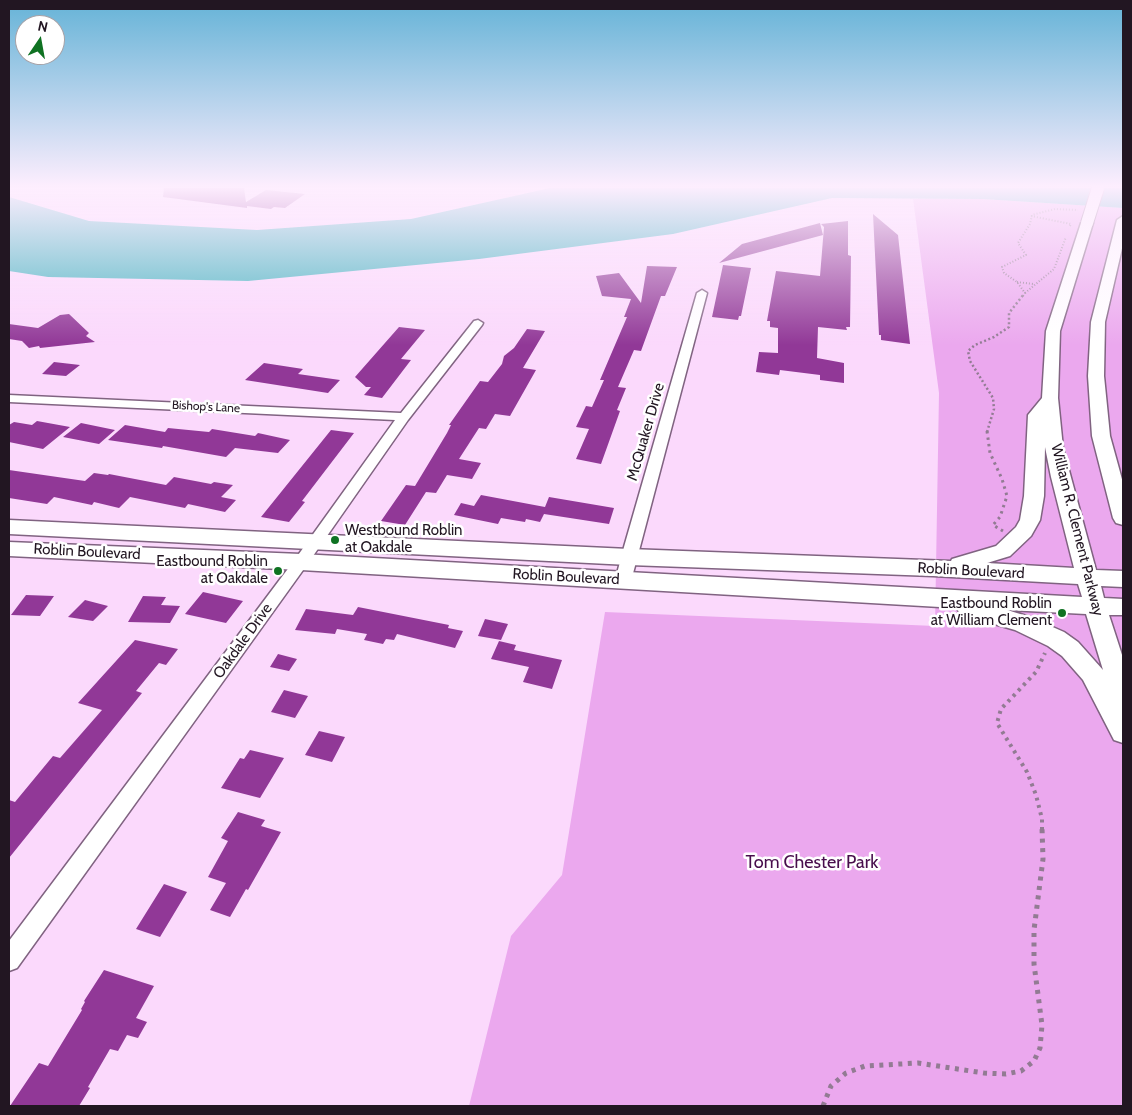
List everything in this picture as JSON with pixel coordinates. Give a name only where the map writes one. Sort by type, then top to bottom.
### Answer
[{"type":"main road","name":"William R. Clement Parkway","points":[[1081,240],[1054,331],[1050,398],[1056,458],[1087,577],[1123,696]]},
{"type":"main road","points":[[1118,240],[1098,322],[1096,376],[1099,424],[1104,450],[1123,518]]},
{"type":"main road","points":[[933,568],[987,557],[1003,550],[1024,531],[1030,520],[1034,496],[1037,415],[1050,398]]},
{"type":"main road","points":[[1104,450],[1123,477]]},
{"type":"main road","name":"Roblin Boulevard","points":[[9,527],[628,558],[933,568],[1123,580]]},
{"type":"main road","name":"Roblin Boulevard","points":[[9,548],[1123,607]]},
{"type":"main road","points":[[932,598],[1022,622],[1056,639],[1070,649],[1092,673],[1123,732]]},
{"type":"street","name":"McQuaker Drive","points":[[624,581],[628,558],[702,293]]},
{"type":"street","name":"Oakdale Drive","points":[[9,960],[301,562],[312,543],[404,417],[478,323]]},
{"type":"street","name":"Bishop's Lane","points":[[9,398],[404,417]]},
{"type":"path","points":[[1020,240],[1018,243],[1026,255],[1002,267],[1004,273],[1017,282],[1024,293]]},
{"type":"path","points":[[1016,539],[993,525],[1000,516],[1007,496],[1002,479],[990,453],[987,431],[994,404],[990,392],[968,356],[968,351],[975,345],[1009,327],[1009,313],[1024,293],[1054,268],[1065,240]]},
{"type":"path","points":[[1017,282],[1034,284]]},
{"type":"path","points":[[823,1106],[831,1086],[846,1073],[865,1066],[892,1062],[918,1063],[984,1073],[1006,1074],[1021,1071],[1034,1061],[1040,1048],[1042,1026],[1034,964],[1034,930],[1043,859],[1042,819],[1027,772],[996,724],[1001,709],[1036,672],[1043,656],[1056,639]]},
{"type":"green space","name":"Tom Chester Park","points":[[918,240],[1123,240],[1123,1106],[469,1106],[511,936],[562,875],[605,612],[935,626],[939,393]]},
{"type":"shaded area","points":[[9,240],[626,240],[479,259],[248,281],[48,277],[9,271]]},
{"type":"building","points":[[757,240],[804,240],[719,263],[742,244]]},
{"type":"building","points":[[823,240],[848,240],[848,255],[851,256],[850,327],[846,327],[847,330],[818,327],[817,358],[844,363],[844,383],[820,380],[820,375],[780,370],[779,375],[756,372],[759,352],[778,353],[778,328],[770,327],[770,321],[767,321],[776,271],[820,276]]},
{"type":"building","points":[[874,240],[899,240],[910,344],[881,340],[881,335],[879,335]]},
{"type":"building","points":[[723,265],[751,268],[741,316],[739,316],[738,320],[712,317]]},
{"type":"building","points":[[647,266],[677,267],[665,296],[661,296],[641,351],[634,350],[618,387],[626,388],[617,410],[620,411],[601,464],[576,459],[589,429],[576,427],[586,406],[592,407],[604,380],[600,380],[627,317],[624,317],[631,299],[602,296],[596,276],[619,273],[641,303]]},
{"type":"building","points":[[69,314],[89,333],[86,336],[95,342],[29,348],[22,341],[9,339],[9,324],[38,328],[60,315]]},
{"type":"building","points":[[399,327],[425,330],[401,359],[411,360],[382,398],[364,395],[371,387],[366,387],[355,377]]},
{"type":"building","points":[[527,329],[545,331],[523,368],[536,370],[510,416],[495,414],[486,429],[479,428],[459,459],[481,463],[472,479],[447,475],[436,493],[426,492],[405,525],[381,521],[406,485],[415,486],[447,433],[451,425],[449,425],[480,381],[488,382],[502,364],[504,356],[514,348]]},
{"type":"building","points":[[54,362],[80,365],[66,376],[42,374]]},
{"type":"building","points":[[264,363],[303,369],[298,374],[340,380],[328,393],[245,380]]},
{"type":"building","points":[[37,421],[70,427],[43,449],[9,442],[9,425],[14,422],[32,425]]},
{"type":"building","points":[[81,423],[115,430],[99,444],[63,437]]},
{"type":"building","points":[[125,425],[165,432],[168,428],[209,432],[212,429],[255,436],[258,433],[290,440],[278,453],[235,448],[226,457],[163,446],[162,448],[108,440]]},
{"type":"building","points":[[331,430],[354,433],[302,501],[305,502],[289,522],[261,517]]},
{"type":"building","points":[[9,470],[85,481],[94,473],[166,485],[174,477],[211,484],[214,482],[233,485],[221,497],[236,500],[225,512],[188,504],[185,508],[130,497],[119,508],[94,502],[92,505],[54,497],[47,504],[9,498]]},
{"type":"building","points":[[481,495],[545,507],[549,497],[614,508],[609,524],[544,514],[540,522],[526,519],[525,522],[501,518],[498,524],[454,515],[461,503],[474,506]]},
{"type":"building","points":[[203,592],[243,601],[226,623],[185,614]]},
{"type":"building","points":[[26,595],[54,596],[40,616],[11,615]]},
{"type":"building","points":[[143,596],[166,597],[161,605],[180,606],[170,623],[128,622]]},
{"type":"building","points":[[85,600],[108,606],[93,621],[68,617]]},
{"type":"building","points":[[358,607],[449,625],[448,628],[463,631],[455,648],[397,634],[394,640],[386,639],[383,644],[364,640],[367,634],[337,629],[335,634],[295,630],[306,609],[353,615]]},
{"type":"building","points":[[485,619],[508,624],[501,640],[478,636]]},
{"type":"building","points":[[135,640],[178,649],[166,665],[159,663],[136,691],[142,693],[9,858],[9,800],[15,802],[53,756],[60,758],[102,710],[78,703]]},
{"type":"building","points":[[499,641],[516,645],[514,650],[562,660],[552,689],[523,682],[529,667],[491,659]]},
{"type":"building","points":[[278,654],[297,659],[289,671],[270,667]]},
{"type":"building","points":[[284,690],[308,696],[295,718],[271,712]]},
{"type":"building","points":[[319,731],[345,737],[332,762],[305,755]]},
{"type":"building","points":[[250,750],[284,758],[260,798],[221,788],[240,758],[244,759]]},
{"type":"building","points":[[238,812],[265,820],[261,826],[281,832],[248,890],[246,889],[230,917],[210,910],[226,883],[208,877],[228,841],[221,838]]},
{"type":"building","points":[[164,884],[187,892],[160,937],[136,929]]},
{"type":"building","points":[[104,970],[154,986],[136,1018],[147,1022],[138,1038],[127,1035],[118,1051],[110,1049],[79,1106],[10,1106],[39,1063],[48,1066],[82,1010],[84,1001]]},
{"type":"place","name":"Westbound Roblin at Oakdale","points":[[335,540]]},
{"type":"place","name":"Eastbound Roblin at Oakdale","points":[[278,571]]},
{"type":"place","name":"Eastbound Roblin at William Clement","points":[[1062,613]]}]
